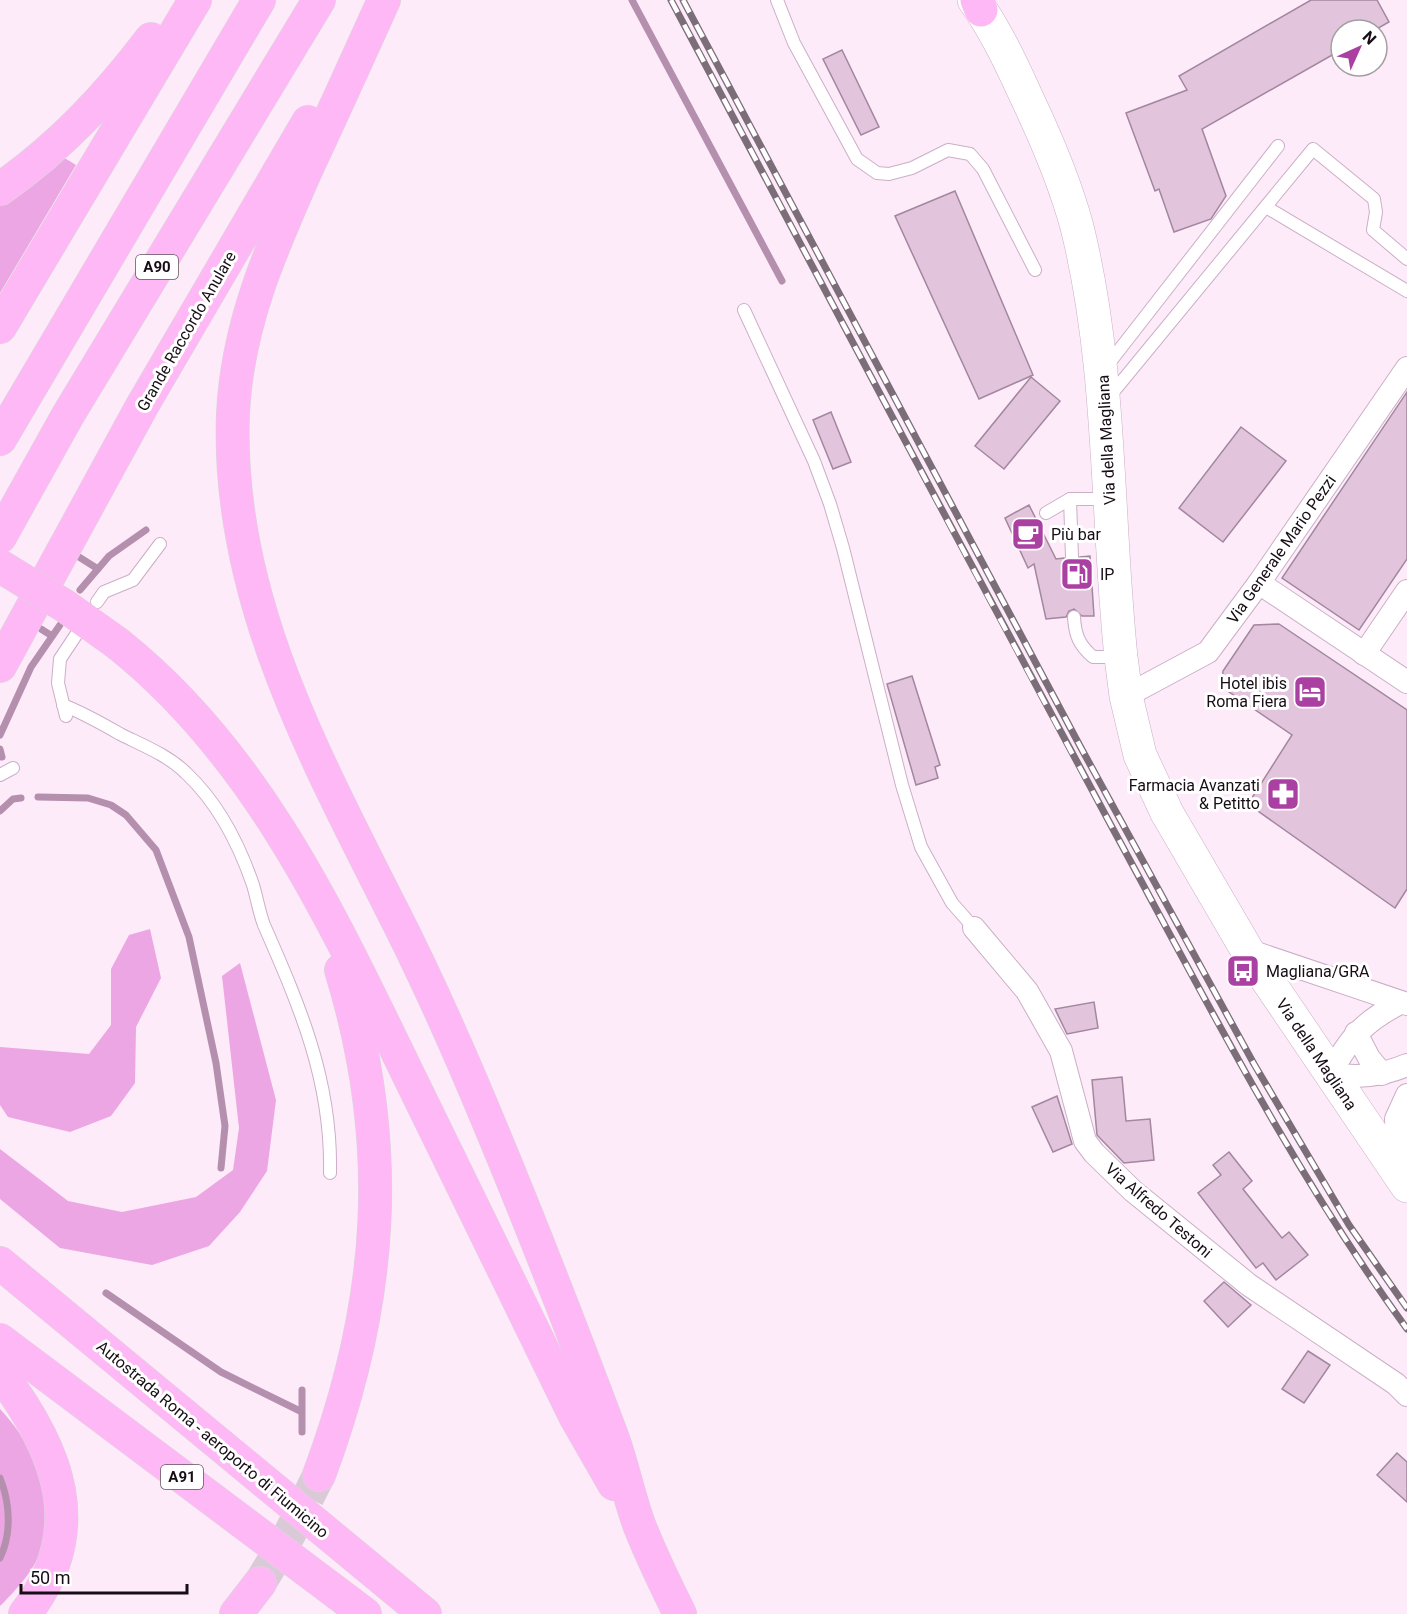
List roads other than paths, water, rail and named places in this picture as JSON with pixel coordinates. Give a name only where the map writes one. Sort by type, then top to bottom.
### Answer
[{"type":"highway","points":[[0,189],[46,155],[81,123],[130,67],[177,0]]},
{"type":"highway","points":[[0,327],[195,0]]},
{"type":"highway","name":"A90","points":[[0,439],[259,0]]},
{"type":"highway","name":"A90","points":[[0,537],[68,416],[319,0]]},
{"type":"highway","points":[[382,0],[270,251],[245,327],[237,372],[232,447],[234,484],[244,555],[264,630],[290,697],[430,989],[526,1214],[618,1453],[639,1523]]},
{"type":"highway","name":"Grande Raccordo Anulare","points":[[0,666],[148,396],[382,0]]},
{"type":"highway","points":[[0,566],[72,611],[117,643],[166,686],[206,728],[251,784],[291,846],[354,963],[575,1416],[639,1523],[680,1614]]},
{"type":"highway","points":[[291,846],[320,912],[346,984],[367,1083],[376,1171],[374,1251],[360,1339],[346,1400],[320,1475]]},
{"type":"highway","name":"Autostrada Roma - aeroporto di Fiumicino","points":[[0,1263],[425,1614]]},
{"type":"highway","name":"A91","points":[[0,1340],[365,1614]]},
{"type":"highway","points":[[0,1373],[27,1409],[42,1436],[55,1470],[61,1502],[60,1538],[54,1563],[42,1589],[25,1614]]},
{"type":"highway","points":[[236,1614],[260,1583]]},
{"type":"main road","name":"Via della Magliana","points":[[977,3],[1035,114],[1067,197],[1081,246],[1103,388],[1121,657],[1126,696],[1140,755],[1167,813],[1247,950],[1402,1179]]},
{"type":"street","name":"Via Generale Mario Pezzi","points":[[1126,696],[1208,652],[1259,583],[1407,368]]},
{"type":"street","points":[[1259,583],[1407,682]]},
{"type":"street","points":[[1364,654],[1407,591]]},
{"type":"street","name":"Via Alfredo Testoni","points":[[974,928],[1027,991],[1061,1050],[1085,1141],[1094,1153],[1133,1191],[1249,1285],[1396,1384],[1407,1395]]},
{"type":"street","points":[[1247,950],[1403,1004]]},
{"type":"street","points":[[1403,1004],[1373,1016],[1356,1033],[1330,1074],[1358,1078],[1382,1074],[1407,1065]]},
{"type":"street","points":[[1356,1033],[1369,1058],[1382,1074]]},
{"type":"street","points":[[1402,1179],[1396,1119],[1407,1095]]},
{"type":"lane","points":[[777,0],[794,44],[857,159],[877,173],[889,174],[912,168],[948,150],[970,154],[983,169],[1035,270]]},
{"type":"lane","points":[[1103,388],[1278,146]]},
{"type":"lane","points":[[1103,388],[1266,207],[1313,149],[1374,199],[1376,212],[1373,230],[1407,258]]},
{"type":"lane","points":[[1266,207],[1407,290]]},
{"type":"lane","points":[[744,310],[814,461],[830,504],[902,785],[921,847],[952,903],[974,928]]},
{"type":"lane","points":[[1046,513],[1070,499],[1109,499]]},
{"type":"lane","points":[[1070,499],[1072,557]]},
{"type":"lane","points":[[97,602],[104,592],[133,580],[160,544]]},
{"type":"lane","points":[[1074,617],[1075,631],[1081,647],[1093,657],[1121,657]]},
{"type":"lane","points":[[75,635],[60,659],[58,683],[64,711],[88,715],[153,750],[186,772],[225,819],[252,884],[263,922],[284,965],[321,1075],[331,1142],[330,1173]]},
{"type":"lane","points":[[0,775],[13,768]]},
{"type":"waterway","points":[[632,0],[782,281]]},
{"type":"waterway","points":[[80,590],[109,556],[146,530]]},
{"type":"waterway","points":[[79,557],[98,569]]},
{"type":"waterway","points":[[0,735],[31,667],[60,625]]},
{"type":"waterway","points":[[41,629],[52,636]]},
{"type":"waterway","points":[[0,749],[2,757]]},
{"type":"waterway","points":[[38,797],[88,798],[111,805],[126,815],[156,850],[189,937],[216,1063],[225,1126],[221,1168]]},
{"type":"waterway","points":[[0,811],[13,799],[21,798]]},
{"type":"waterway","points":[[106,1293],[221,1372],[300,1411]]},
{"type":"waterway","points":[[302,1390],[302,1432]]},
{"type":"waterway","points":[[0,1478],[8,1508],[8,1528],[0,1558]]},
{"type":"tunnel","points":[[260,1583],[289,1535],[319,1475]]},
{"type":"railway","points":[[671,0],[1217,1021],[1326,1209],[1407,1329]]},
{"type":"railway","points":[[683,0],[1080,746],[1254,1064],[1349,1225],[1407,1308]]},
{"type":"place","name":"Più bar","points":[[1028,534]]},
{"type":"place","name":"IP","points":[[1077,574]]},
{"type":"place","name":"Hotel ibis Roma Fiera","points":[[1310,692]]},
{"type":"place","name":"Farmacia Avanzati & Petitto","points":[[1283,794]]},
{"type":"place","name":"Magliana/GRA","points":[[1243,971]]}]
